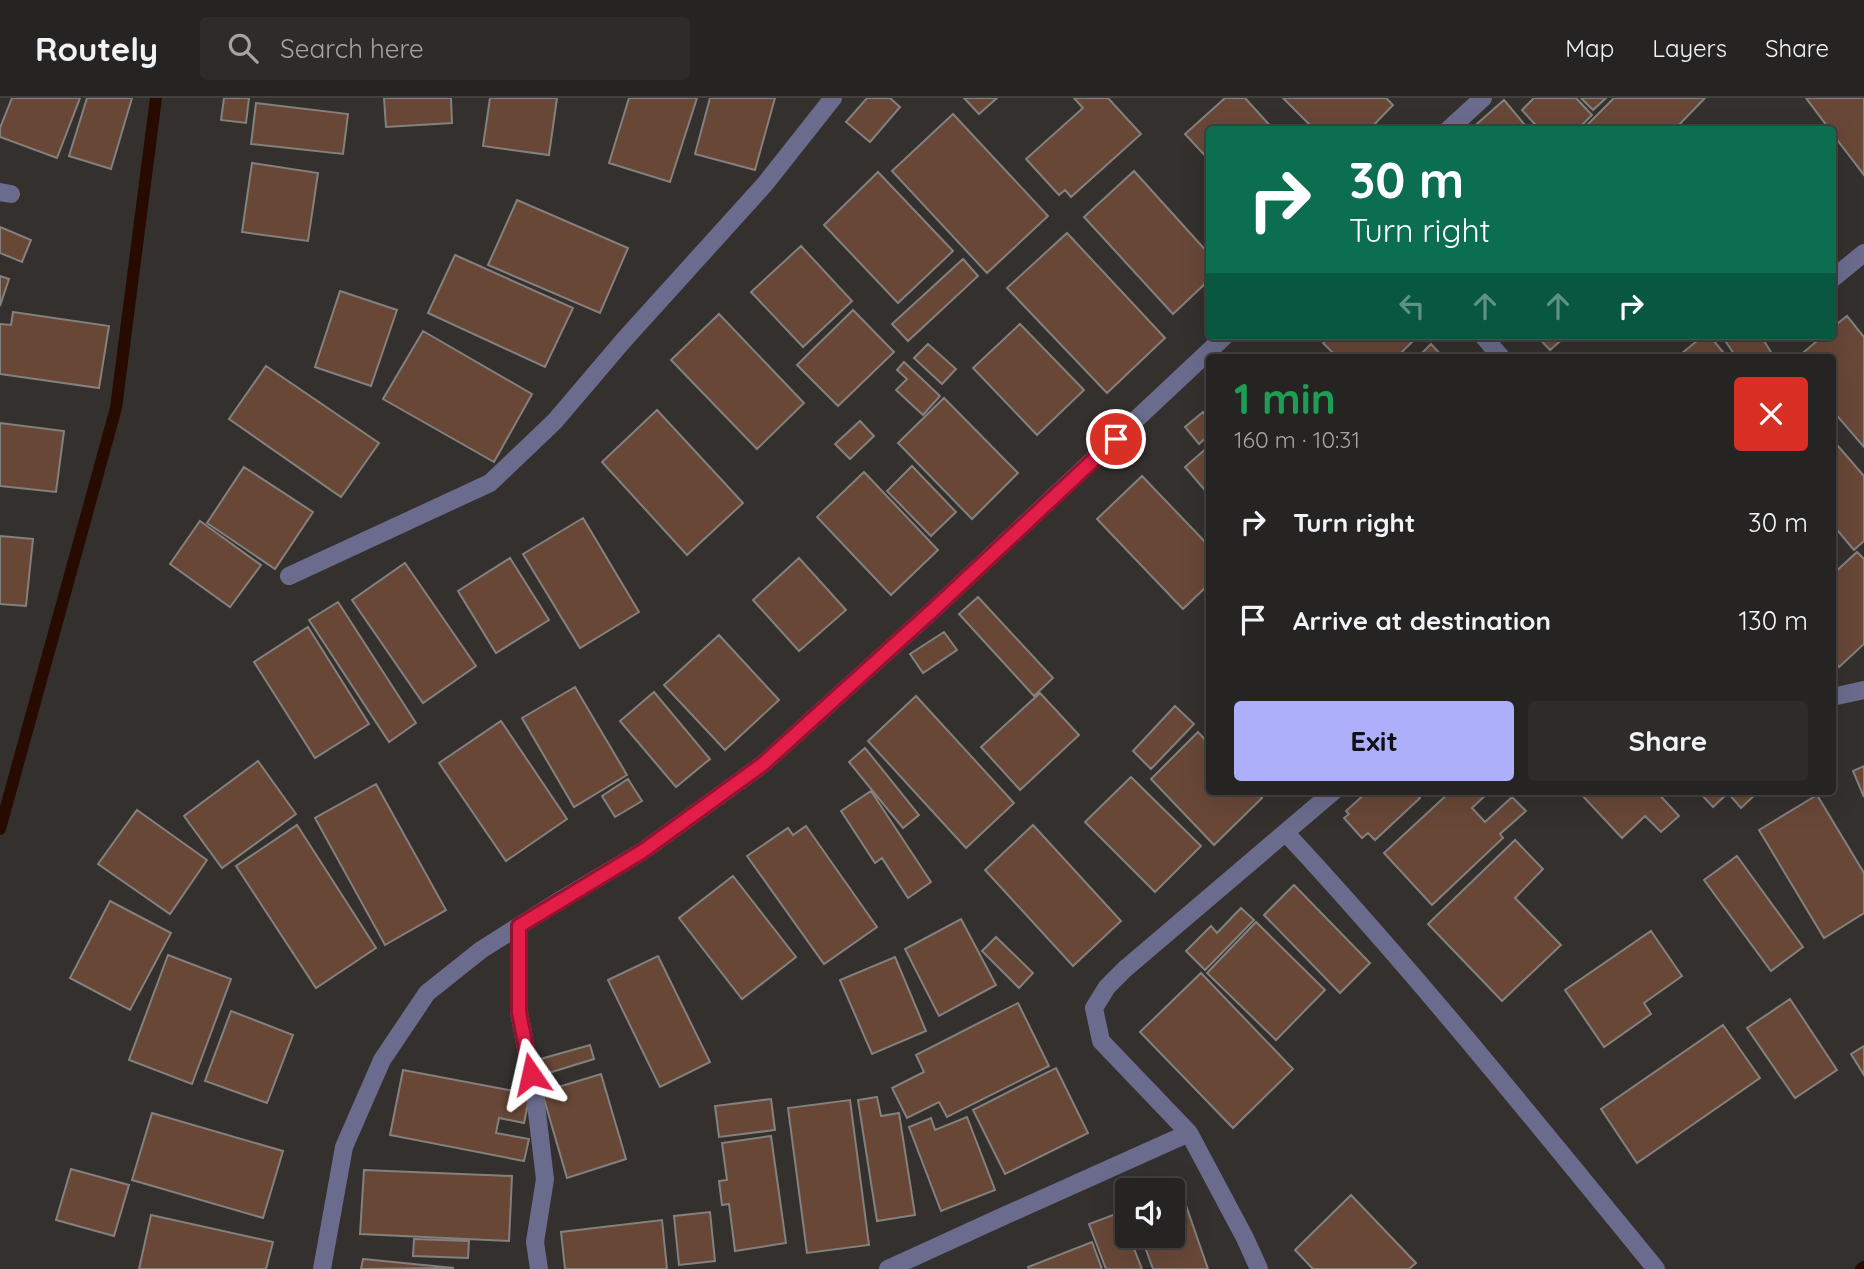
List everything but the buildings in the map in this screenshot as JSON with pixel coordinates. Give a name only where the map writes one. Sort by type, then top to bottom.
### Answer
[{"type":"street","points":[[289,576],[490,483],[555,421],[623,341],[765,184],[834,98]]},
{"type":"street","points":[[1452,126],[1483,98]]},
{"type":"street","points":[[1836,276],[1864,253]]},
{"type":"street","points":[[323,1269],[344,1147],[382,1060],[427,993],[481,950],[643,851],[763,764],[933,610],[1221,340]]},
{"type":"street","points":[[1486,340],[1498,354]]},
{"type":"street","points":[[1836,696],[1864,690]]},
{"type":"street","points":[[1259,1269],[1189,1133],[1101,1041],[1094,1008],[1107,987],[1125,969],[1329,795]]},
{"type":"street","points":[[1286,833],[1347,899],[1493,1069],[1656,1269]]},
{"type":"street","points":[[519,926],[519,1012],[535,1096],[545,1178],[535,1242],[539,1269]]},
{"type":"street","points":[[888,1269],[1189,1133]]},
{"type":"waterway","points":[[0,829],[116,408],[156,98]]},
{"type":"route","points":[[531,1074],[519,1012],[519,926],[643,851],[763,764],[1116,439]]}]
